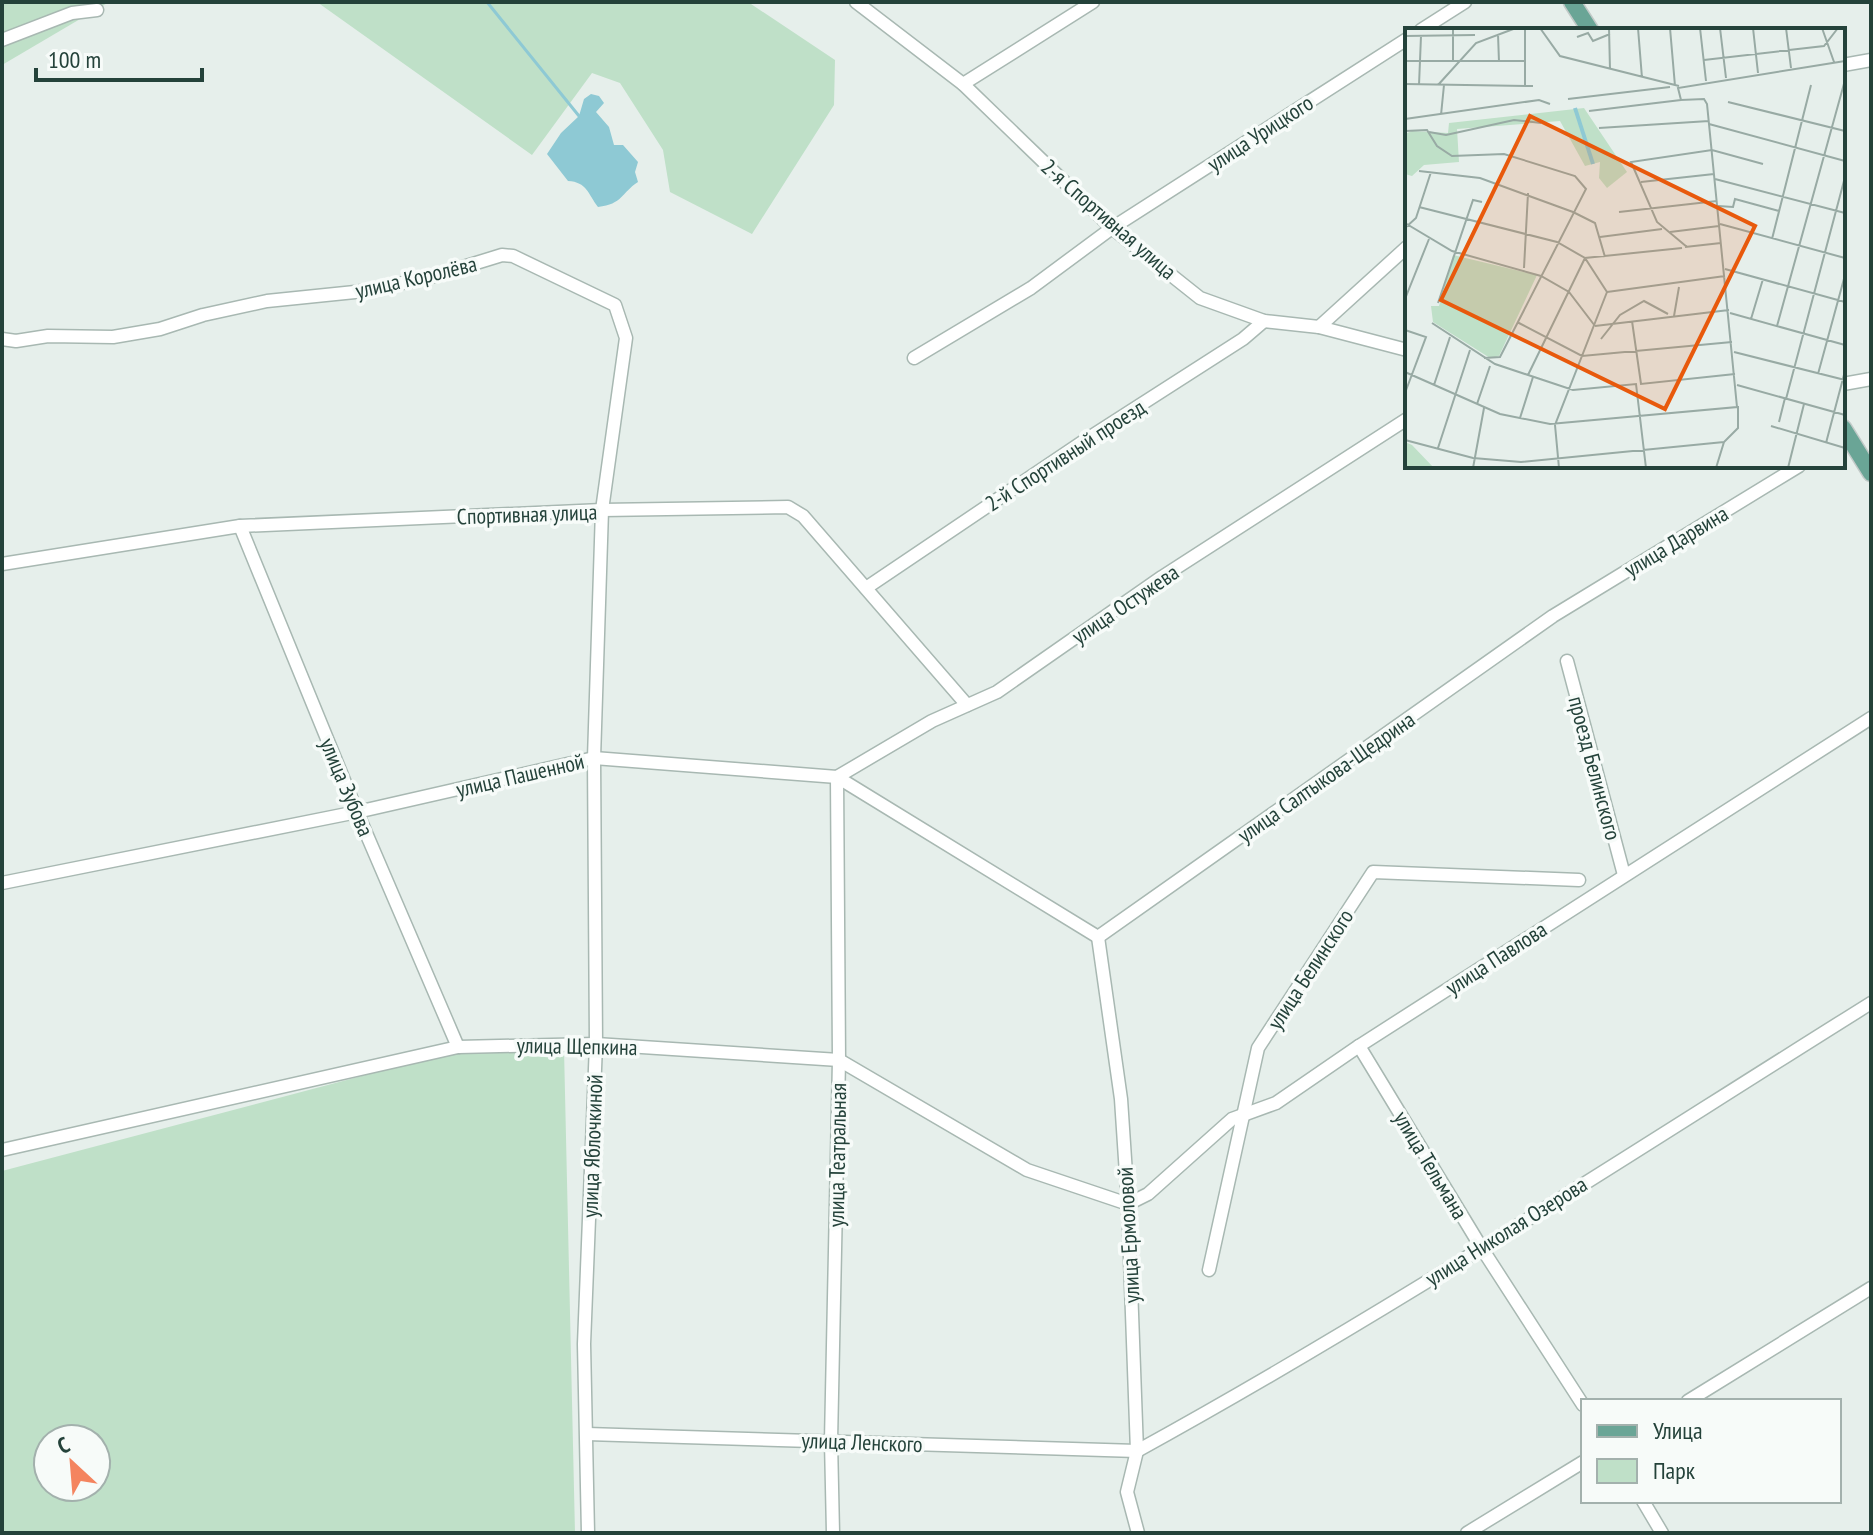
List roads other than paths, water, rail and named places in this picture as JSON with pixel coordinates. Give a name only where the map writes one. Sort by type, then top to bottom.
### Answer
[{"type":"main road","points":[[1572,2],[1589,28]]},
{"type":"main road","points":[[1845,434],[1871,473]]},
{"type":"street","name":"2-я Спортивная улица","points":[[856,2],[963,84],[1112,228],[1200,298],[1264,321],[1319,327],[1405,349]]},
{"type":"street","points":[[963,84],[1093,2]]},
{"type":"street","points":[[1424,28],[1465,2]]},
{"type":"street","points":[[2,40],[72,13],[97,10]]},
{"type":"street","name":"улица Урицкого","points":[[914,358],[1031,288],[1112,228],[1405,40]]},
{"type":"street","points":[[1845,65],[1871,60]]},
{"type":"street","points":[[1319,327],[1405,249]]},
{"type":"street","name":"улица Королёва","points":[[2,339],[113,337],[160,329],[203,315],[267,301],[355,292],[424,279],[502,255],[513,256],[615,305],[626,338],[602,510],[594,758]]},
{"type":"street","name":"2-й Спортивный проезд","points":[[866,588],[1084,441],[1243,339],[1264,321]]},
{"type":"street","points":[[1845,384],[1871,379]]},
{"type":"street","name":"улица Остужева","points":[[837,777],[932,721],[997,692],[1162,577],[1405,420]]},
{"type":"street","name":"улица Дарвина","points":[[1553,616],[1796,468]]},
{"type":"street","name":"Спортивная улица","points":[[2,564],[240,526],[602,510],[788,507],[803,516],[967,705]]},
{"type":"street","name":"улица Зубова","points":[[240,526],[357,812],[458,1047]]},
{"type":"street","name":"улица Салтыкова-Щедрина","points":[[1098,937],[1553,616]]},
{"type":"street","name":"проезд Белинского","points":[[1567,661],[1624,875]]},
{"type":"street","name":"улица Павлова","points":[[1128,1204],[1148,1194],[1232,1119],[1276,1103],[1359,1046],[1871,718]]},
{"type":"street","name":"улица Пашенной","points":[[2,883],[357,812],[594,758],[837,777],[1098,937]]},
{"type":"street","name":"улица Яблочкиной","points":[[588,1533],[584,1344],[596,1044],[594,758]]},
{"type":"street","name":"улица Театральная","points":[[833,1533],[831,1441],[839,1060],[837,777]]},
{"type":"street","name":"улица Белинского","points":[[1209,1270],[1258,1048],[1373,872],[1579,880]]},
{"type":"street","name":"улица Ермоловой","points":[[1098,937],[1121,1099],[1137,1451],[1127,1492],[1138,1533]]},
{"type":"street","name":"улица Николая Озерова","points":[[1137,1451],[1481,1247],[1871,1003]]},
{"type":"street","name":"улица Щепкина","points":[[2,1150],[458,1047],[596,1044],[839,1060],[1027,1170],[1128,1204]]},
{"type":"street","name":"улица Тельмана","points":[[1359,1046],[1481,1247],[1581,1402]]},
{"type":"street","points":[[1691,1399],[1871,1288]]},
{"type":"street","name":"улица Ленского","points":[[587,1434],[1137,1451]]},
{"type":"street","points":[[1467,1533],[1581,1463]]},
{"type":"street","points":[[1644,1503],[1662,1533]]},
{"type":"water","points":[[591,94],[599,96],[604,103],[596,112],[609,127],[614,145],[623,145],[638,162],[635,172],[638,182],[617,201],[598,207],[586,190],[568,181],[547,154],[561,133],[579,116],[584,99]]},
{"type":"waterway","points":[[487,2],[579,116]]}]
